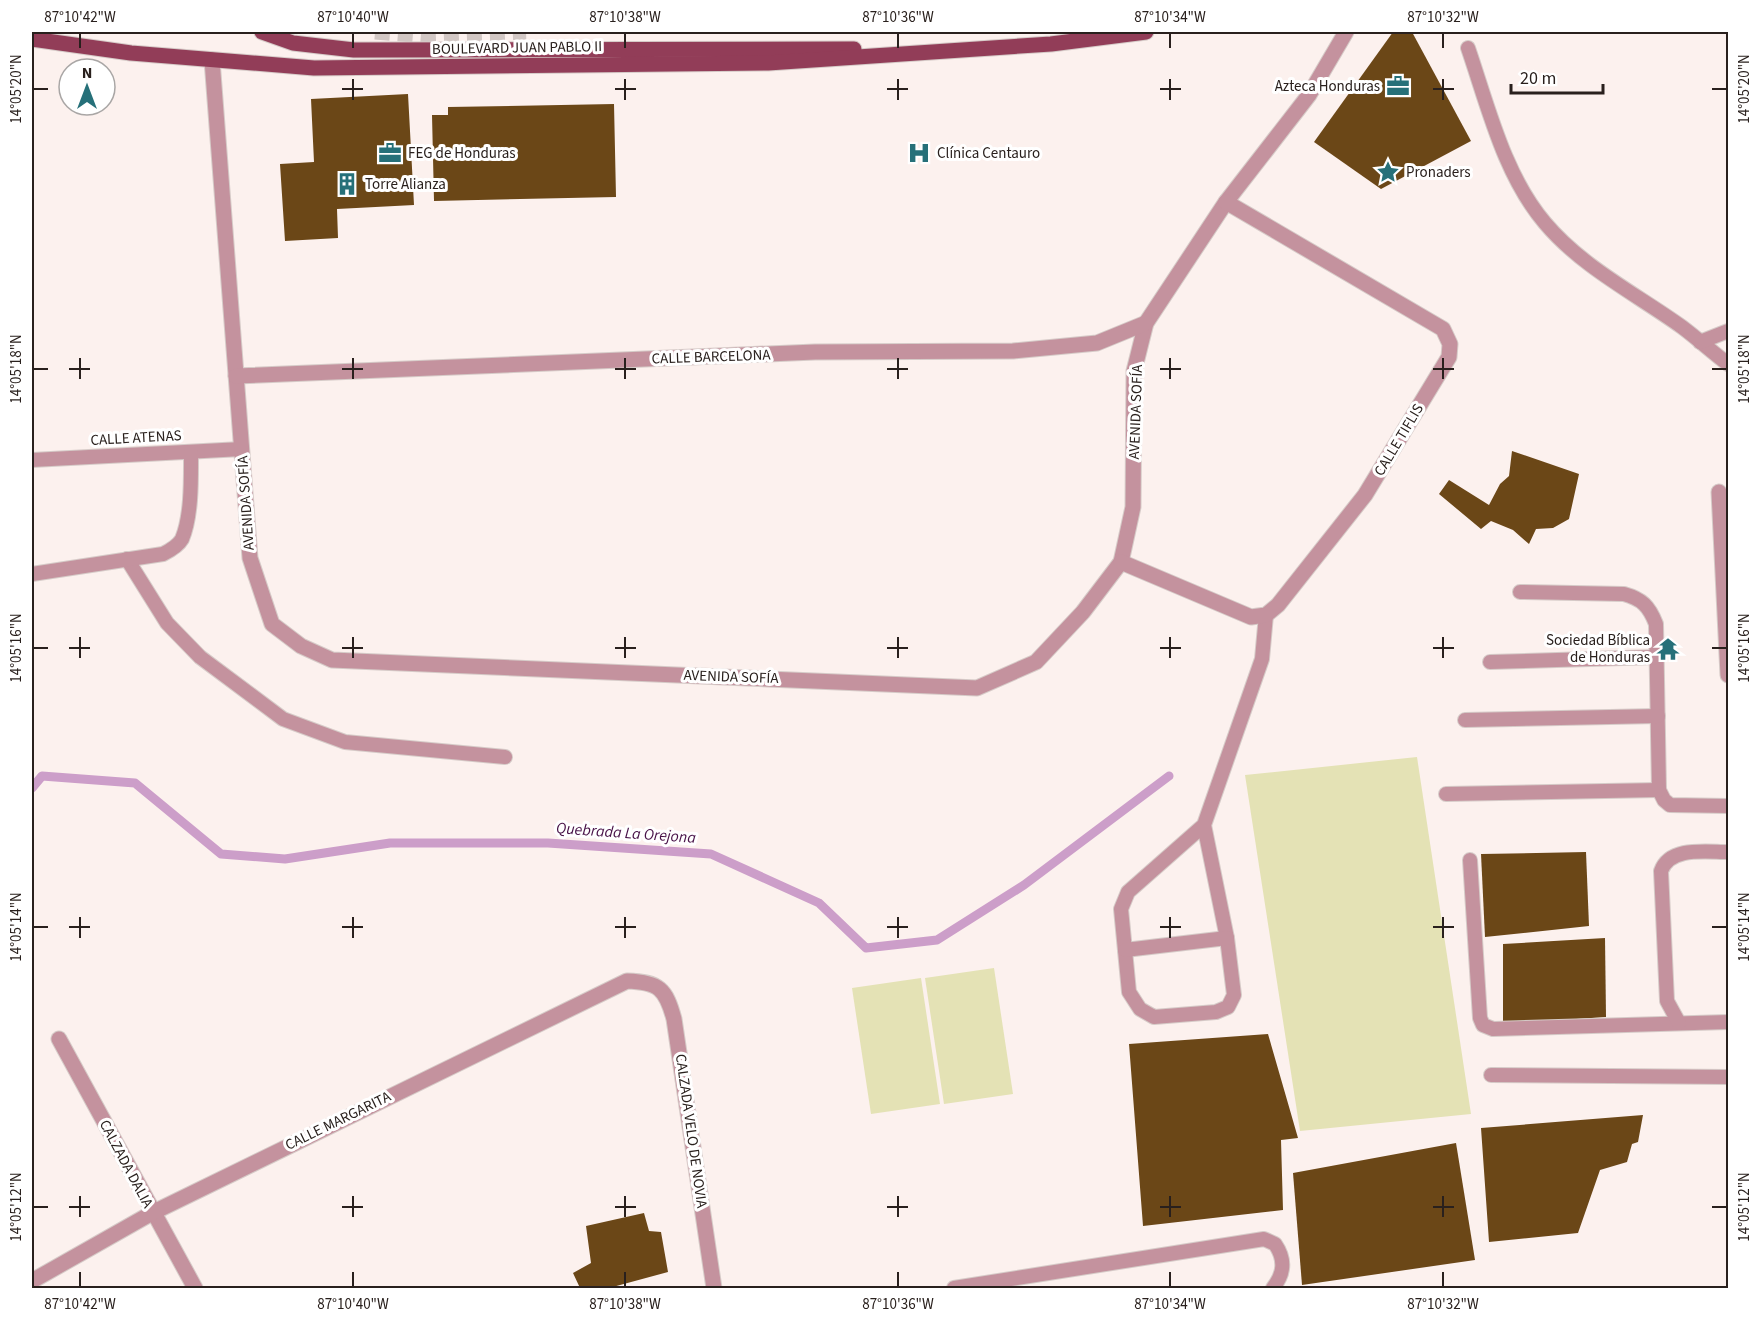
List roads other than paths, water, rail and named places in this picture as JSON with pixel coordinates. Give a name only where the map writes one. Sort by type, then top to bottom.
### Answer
[{"type":"main road","points":[[262,32],[292,43],[354,50],[772,48],[967,51]]},
{"type":"main road","name":"BOULEVARD JUAN PABLO II","points":[[32,39],[212,60],[314,68],[768,63],[967,51],[1051,44],[1146,32]]},
{"type":"street","name":"AVENIDA SOFÍA","points":[[212,60],[250,558],[272,624],[301,646],[332,660],[977,688],[1036,662],[1083,612],[1121,562],[1133,507],[1134,371],[1146,323],[1226,202],[1309,95],[1346,32]]},
{"type":"street","name":"CALLE TIFLIS","points":[[1226,202],[1443,329],[1450,344],[1449,357],[1365,495],[1278,605],[1266,615]]},
{"type":"street","name":"CALLE BARCELONA","points":[[236,376],[815,352],[1013,351],[1097,343],[1146,323]]},
{"type":"street","points":[[1719,492],[1728,675]]},
{"type":"street","points":[[1121,562],[1251,617],[1266,615]]},
{"type":"street","name":"CALLE MARGARITA","points":[[32,1281],[152,1213],[604,990],[627,981],[651,982]]},
{"type":"street","name":"CALZADA VELO DE NOVIA","points":[[651,982],[668,997],[674,1019],[714,1288]]},
{"type":"street","name":"CALZADA DALIA","points":[[59,1039],[195,1288]]},
{"type":"lane","points":[[1468,48],[1507,156],[1522,190],[1545,223],[1596,269],[1728,364]]},
{"type":"lane","points":[[1700,342],[1728,331]]},
{"type":"lane","name":"CALLE ATENAS","points":[[32,460],[242,449]]},
{"type":"lane","points":[[32,574],[164,554],[174,549],[182,539],[191,489],[191,452]]},
{"type":"lane","points":[[127,559],[167,623],[200,657],[283,719],[345,742],[505,757]]},
{"type":"lane","points":[[1520,591],[1624,594],[1639,598],[1647,605],[1656,624],[1659,790],[1664,800],[1671,805],[1728,806]]},
{"type":"lane","points":[[1204,825],[1227,938],[1234,995],[1228,1007],[1216,1012],[1154,1017],[1140,1009],[1129,992],[1121,909],[1128,892],[1204,825],[1262,659],[1266,615]]},
{"type":"lane","points":[[1490,662],[1656,657]]},
{"type":"lane","points":[[1465,720],[1658,716]]},
{"type":"lane","points":[[1446,794],[1659,790]]},
{"type":"lane","points":[[1679,1023],[1667,1001],[1661,871],[1665,861],[1674,855],[1728,852]]},
{"type":"lane","points":[[1470,860],[1480,1018],[1483,1025],[1493,1029],[1728,1022]]},
{"type":"lane","points":[[1125,950],[1227,938]]},
{"type":"lane","points":[[1491,1075],[1728,1077]]},
{"type":"lane","points":[[954,1288],[1264,1239],[1275,1244],[1283,1261],[1283,1272],[1273,1288]]},
{"type":"waterway","name":"Quebrada La Orejona","points":[[32,788],[42,776],[135,783],[221,854],[285,859],[390,843],[548,843],[711,854],[819,903],[866,948],[937,940],[1024,885],[1169,776]]},
{"type":"tunnel","points":[[375,32],[426,36],[526,32]]},
{"type":"place","name":"Azteca Honduras","points":[[1398,86]]},
{"type":"place","name":"FEG de Honduras","points":[[390,153]]},
{"type":"place","name":"Clínica Centauro","points":[[919,153]]},
{"type":"place","name":"Pronaders","points":[[1388,172]]},
{"type":"place","name":"Torre Alianza","points":[[347,184]]},
{"type":"place","name":"Sociedad Bíblica de Honduras","points":[[1668,649]]}]
